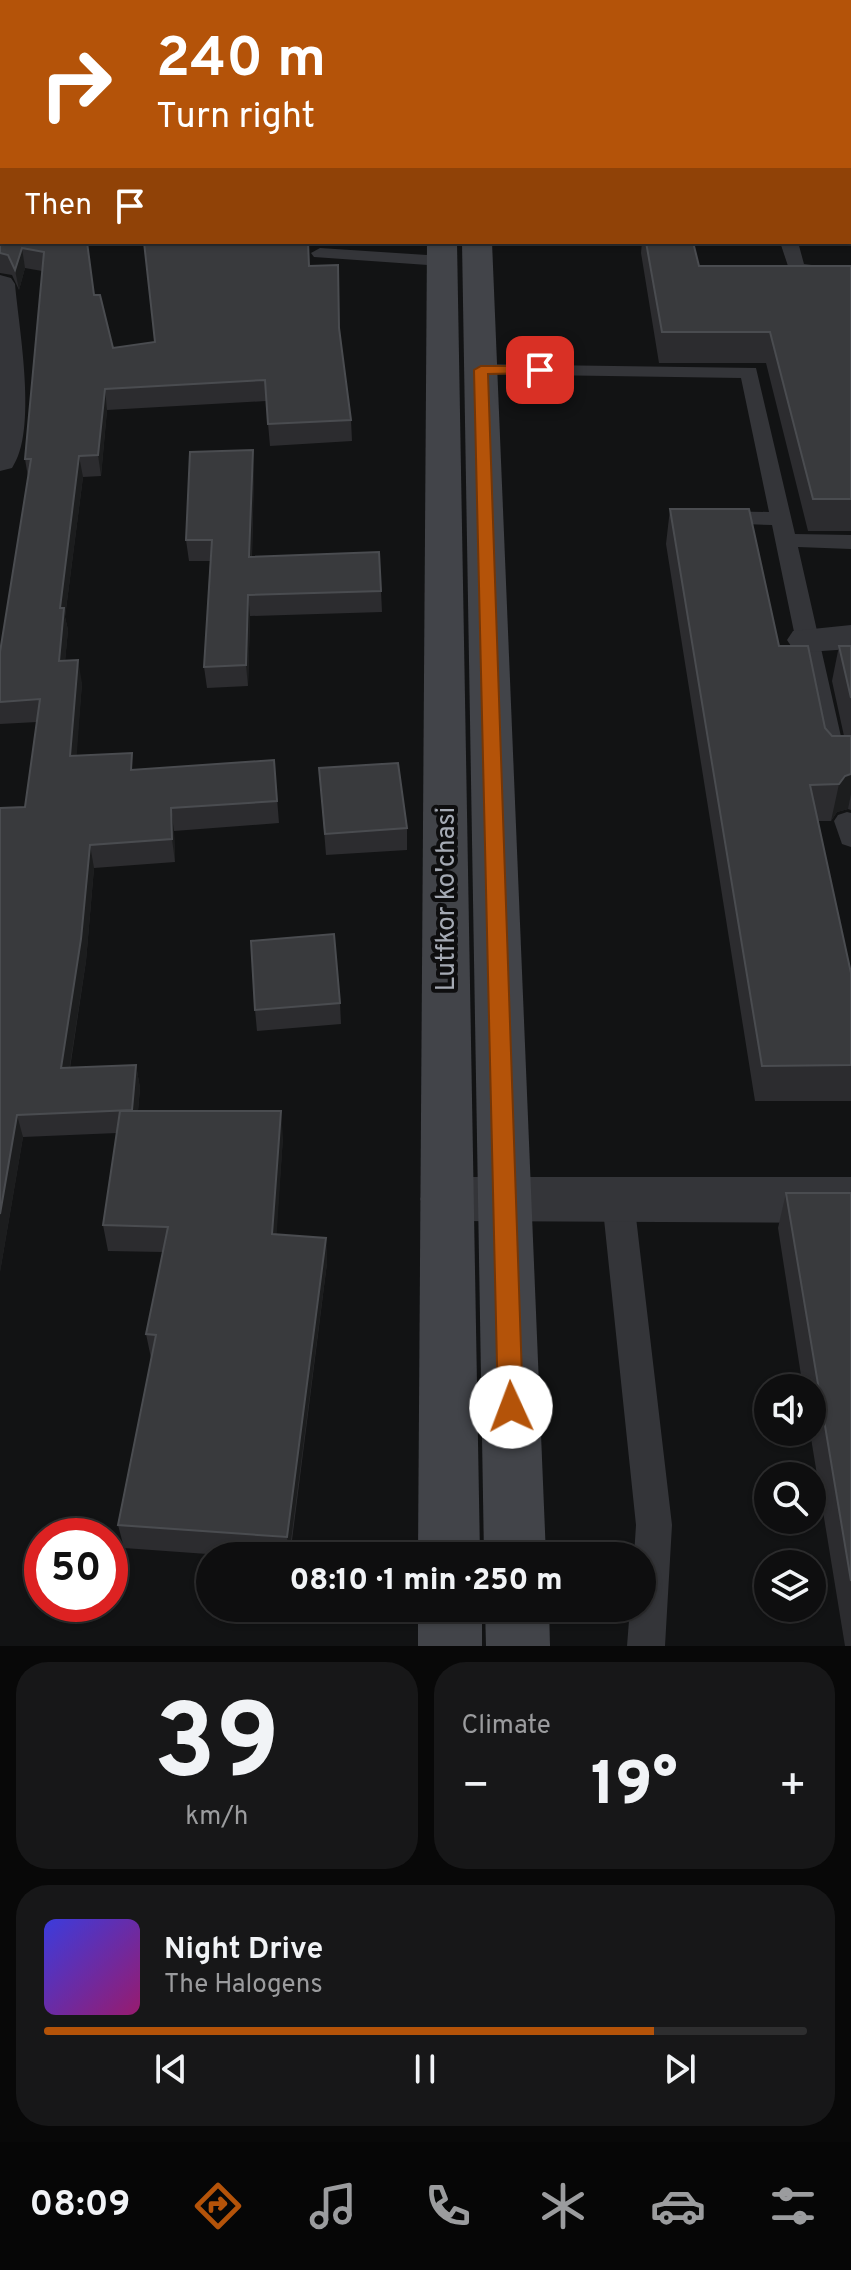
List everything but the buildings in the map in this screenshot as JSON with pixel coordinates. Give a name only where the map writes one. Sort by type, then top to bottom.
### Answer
[{"type":"main road","name":"Lutfkor ko'chasi","points":[[454,248],[481,370],[515,1542]]},
{"type":"main road","name":"Lutfkor ko'chasi","points":[[449,1542],[447,1199],[454,248]]},
{"type":"main road","points":[[450,1622],[450,1646]]},
{"type":"main road","points":[[517,1622],[518,1646]]},
{"type":"street","points":[[0,284],[10,415],[0,461]]},
{"type":"street","points":[[807,640],[851,637]]},
{"type":"street","points":[[447,1199],[851,1200]]},
{"type":"lane","points":[[790,244],[796,268],[851,275]]},
{"type":"lane","points":[[320,253],[454,248]]},
{"type":"lane","points":[[481,370],[749,372],[834,763]]},
{"type":"lane","points":[[689,517],[851,542]]},
{"type":"lane","points":[[618,1200],[654,1525],[646,1646]]},
{"type":"route","points":[[511,1407],[481,370],[540,370]]}]
